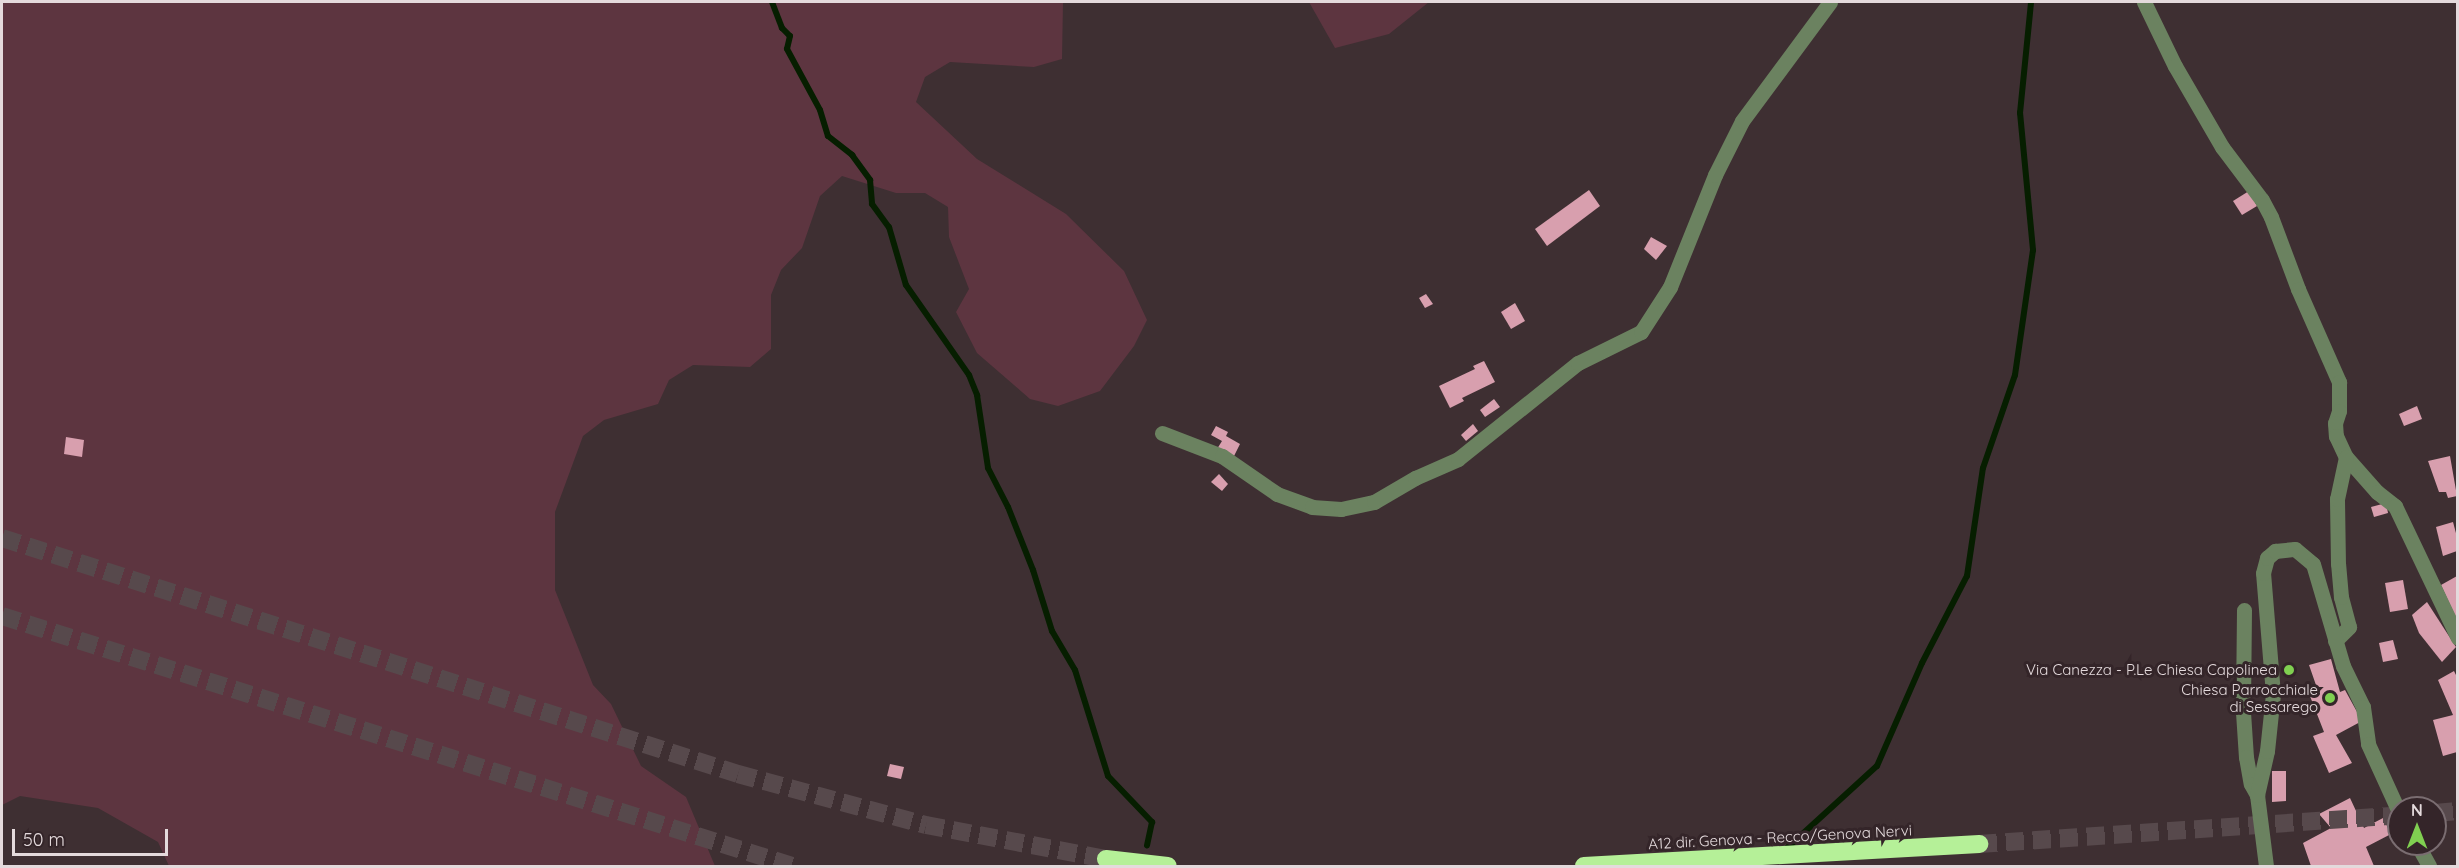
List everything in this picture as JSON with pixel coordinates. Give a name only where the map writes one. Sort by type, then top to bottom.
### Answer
[{"type":"highway","name":"A12 dir. Genova - Recco/Genova Nervi","points":[[1584,867],[1979,844]]},
{"type":"highway","points":[[1106,859],[1168,867]]},
{"type":"street","points":[[1162,433],[1222,456],[1276,494],[1312,507],[1341,509],[1374,502],[1415,478],[1458,459],[1578,363],[1641,332],[1670,287],[1715,175],[1742,121],[1830,2]]},
{"type":"street","points":[[2144,2],[2175,66],[2222,147],[2262,200],[2271,217],[2298,289],[2339,382],[2336,436],[2346,457],[2377,492],[2395,506],[2457,638]]},
{"type":"street","points":[[2335,641],[2349,627],[2341,597],[2338,564],[2337,499],[2346,457]]},
{"type":"street","points":[[2257,795],[2272,718],[2272,672],[2264,564],[2271,554],[2280,549],[2295,549],[2308,557],[2329,612],[2335,641],[2363,707],[2368,744],[2392,796]]},
{"type":"street","points":[[2244,610],[2244,723],[2250,775],[2257,795],[2266,867]]},
{"type":"shaded area","points":[[2,2],[1063,2],[1062,59],[1034,67],[950,62],[925,77],[916,102],[977,159],[1066,214],[1124,271],[1147,320],[1134,346],[1100,391],[1058,406],[1030,399],[977,353],[956,312],[969,289],[949,237],[948,207],[925,193],[896,193],[842,176],[820,196],[802,248],[781,270],[771,295],[771,349],[750,367],[693,365],[669,380],[658,404],[604,420],[583,436],[555,512],[555,590],[593,685],[611,704],[641,766],[686,797],[715,866],[169,866],[158,842],[98,808],[20,796],[2,805]]},
{"type":"shaded area","points":[[1309,2],[1429,2],[1389,34],[1335,48]]},
{"type":"building","points":[[1589,190],[1600,206],[1547,246],[1535,229]]},
{"type":"building","points":[[2249,191],[2257,206],[2242,215],[2233,201]]},
{"type":"building","points":[[1651,237],[1667,246],[1656,260],[1644,249]]},
{"type":"building","points":[[1426,294],[1433,304],[1425,308],[1419,298]]},
{"type":"building","points":[[1515,303],[1525,321],[1511,329],[1501,312]]},
{"type":"building","points":[[1484,361],[1495,382],[1462,398],[1464,401],[1450,408],[1439,386],[1475,369],[1473,366]]},
{"type":"building","points":[[1494,399],[1500,407],[1485,417],[1480,410]]},
{"type":"building","points":[[2417,406],[2422,419],[2404,426],[2399,414]]},
{"type":"building","points":[[1473,424],[1478,431],[1466,441],[1461,435]]},
{"type":"building","points":[[1216,426],[1228,432],[1226,436],[1240,444],[1233,458],[1217,449],[1222,441],[1211,435]]},
{"type":"building","points":[[66,437],[84,440],[82,457],[64,454]]},
{"type":"building","points":[[2450,456],[2457,496],[2448,498],[2446,492],[2439,492],[2428,461]]},
{"type":"building","points":[[1219,474],[1228,484],[1222,491],[1211,482]]},
{"type":"building","points":[[2386,503],[2388,513],[2374,517],[2371,507]]},
{"type":"building","points":[[2453,522],[2457,537],[2457,551],[2443,556],[2436,527]]},
{"type":"building","points":[[2457,576],[2457,620],[2441,585]]},
{"type":"building","points":[[2403,580],[2408,609],[2390,612],[2385,583]]},
{"type":"building","points":[[2427,602],[2456,647],[2442,662],[2419,633],[2412,615]]},
{"type":"building","points":[[2393,640],[2398,659],[2383,662],[2379,643]]},
{"type":"building","name":"Chiesa Parrocchiale di Sessarego","points":[[2331,659],[2340,692],[2345,690],[2362,721],[2336,735],[2352,763],[2329,773],[2313,736],[2324,732],[2308,691],[2317,688],[2309,665]]},
{"type":"building","points":[[2454,671],[2457,677],[2457,752],[2443,756],[2433,720],[2453,715],[2438,680]]},
{"type":"building","points":[[890,764],[904,767],[901,779],[887,776]]},
{"type":"building","points":[[2272,771],[2286,771],[2286,801],[2272,802]]},
{"type":"building","points":[[2350,798],[2364,828],[2383,818],[2387,826],[2387,836],[2366,847],[2374,866],[2311,866],[2303,843],[2331,828],[2319,814]]},
{"type":"waterway","points":[[772,2],[782,28],[790,36],[787,49],[820,110],[828,136],[852,155],[870,180],[872,204],[889,227],[906,285],[969,375],[977,395],[988,468],[1008,507],[1033,570],[1052,631],[1075,670],[1108,776],[1152,822],[1147,845]]},
{"type":"waterway","points":[[1786,849],[1877,766],[1922,663],[1967,576],[1983,468],[2015,375],[2033,250],[2020,113],[2031,2]]},
{"type":"tunnel","points":[[2,538],[738,774],[926,825],[1106,859]]},
{"type":"tunnel","points":[[2,616],[792,866]]},
{"type":"tunnel","points":[[2447,812],[2458,811]]},
{"type":"tunnel","points":[[1979,844],[2387,816]]},
{"type":"place","name":"Via Canezza - P.Le Chiesa Capolinea","points":[[2289,670]]},
{"type":"place","name":"Chiesa Parrocchiale di Sessarego","points":[[2330,698]]}]
